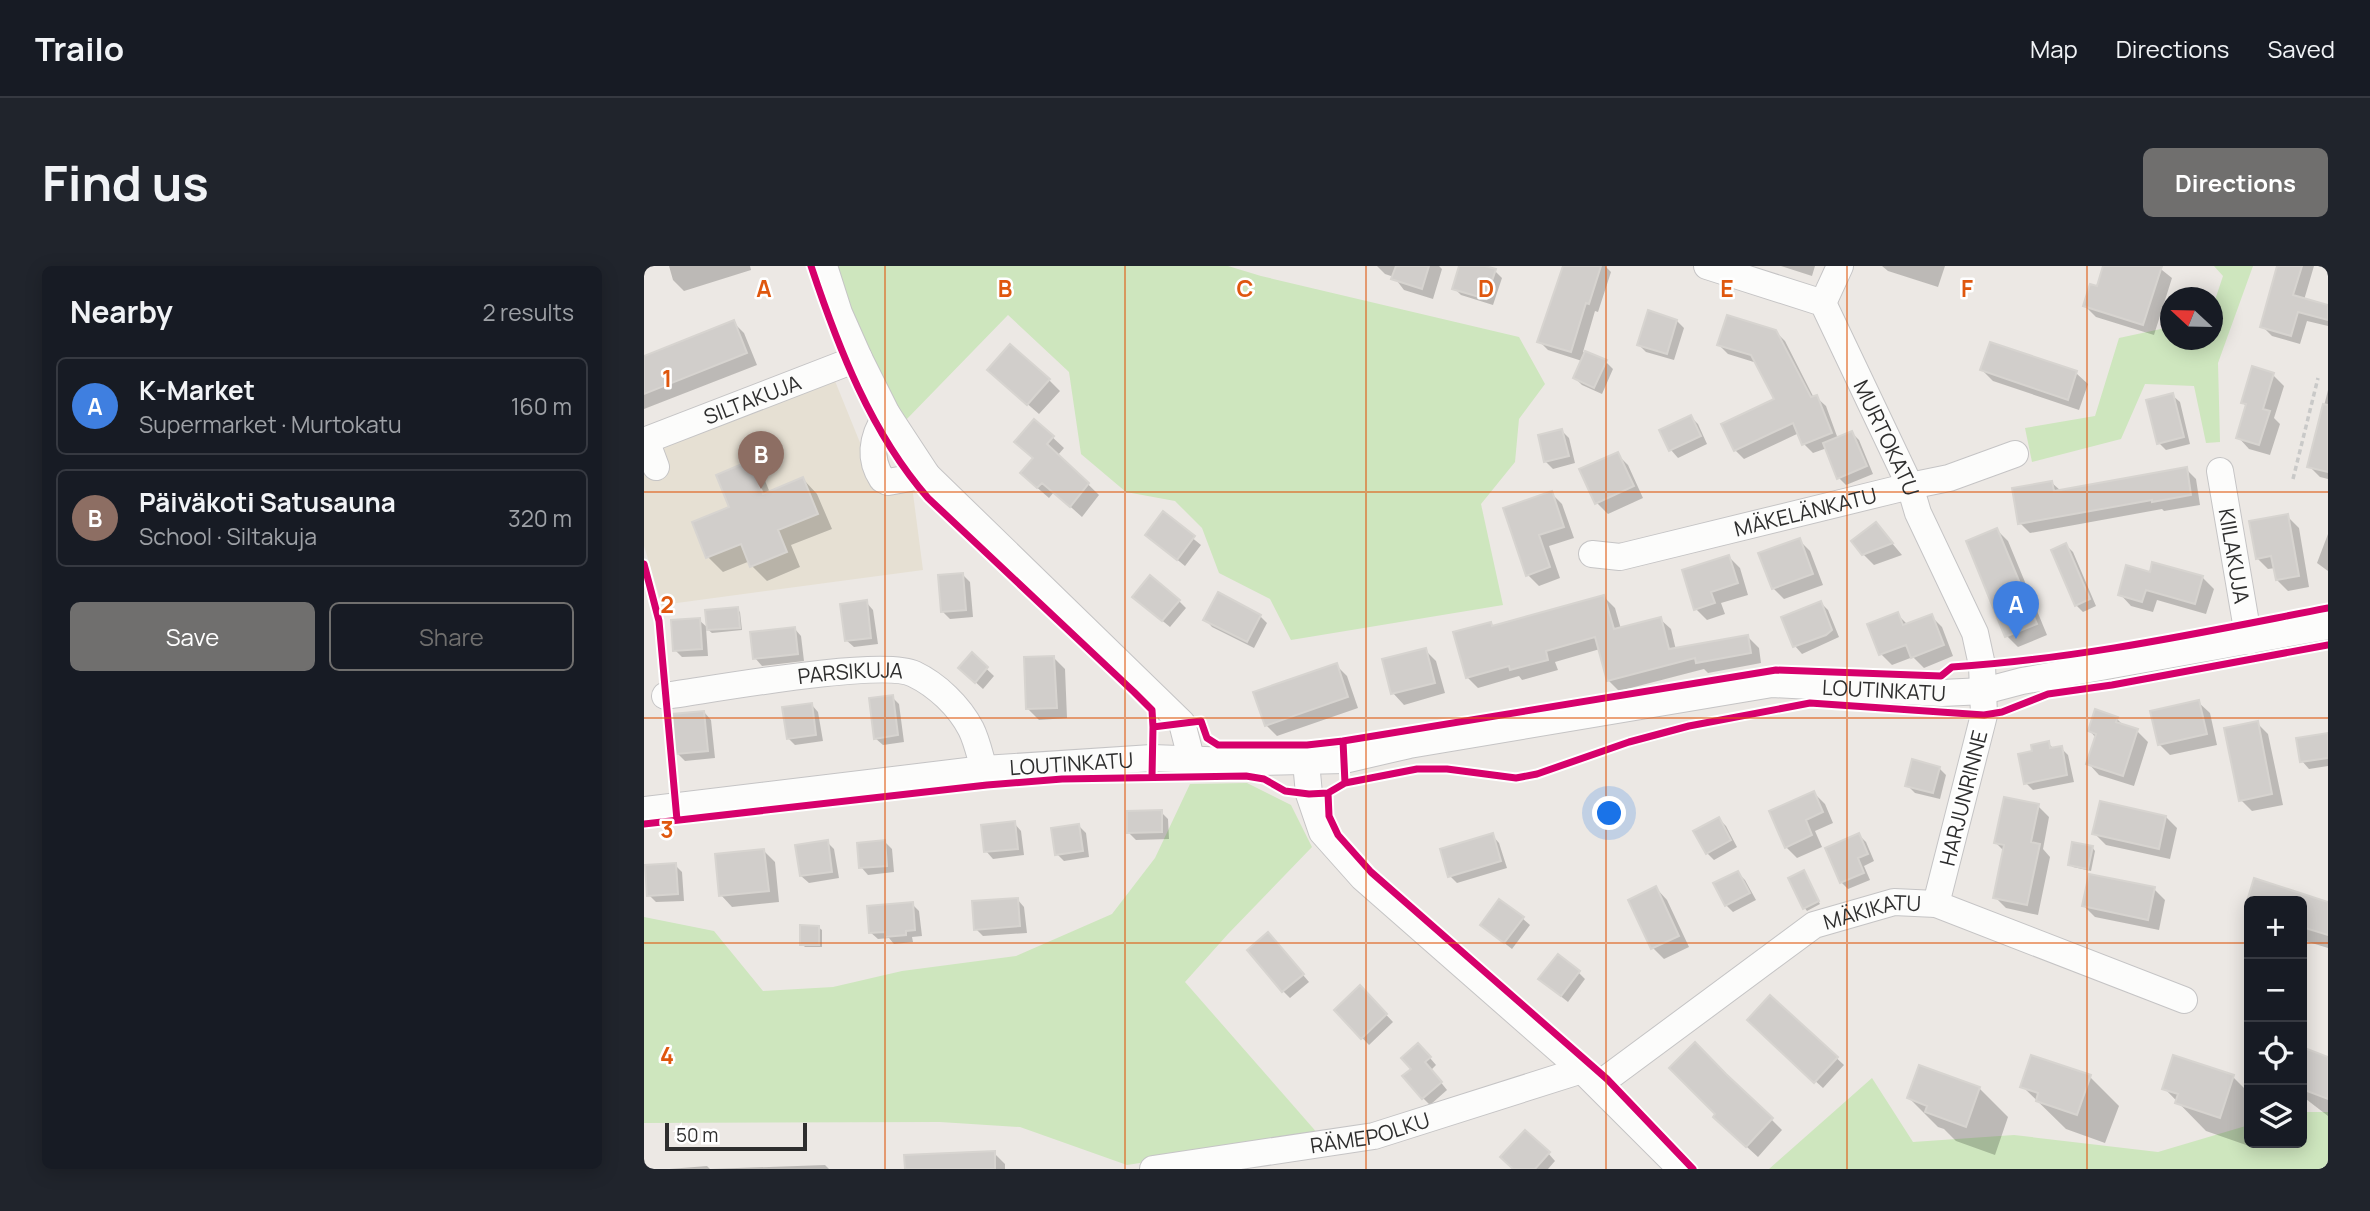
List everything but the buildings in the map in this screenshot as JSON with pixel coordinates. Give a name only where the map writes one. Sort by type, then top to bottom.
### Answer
[{"type":"street","points":[[824,266],[839,313],[859,358],[887,414],[927,475],[1182,723],[1191,758]]},
{"type":"street","points":[[1707,266],[1823,303],[1840,266]]},
{"type":"street","name":"MURTOKATU","points":[[1823,303],[1910,485],[1918,513],[1975,633],[1984,691]]},
{"type":"street","name":"SILTAKUJA","points":[[645,440],[859,358]]},
{"type":"street","points":[[887,414],[876,430],[872,447],[882,479],[888,482],[927,475]]},
{"type":"street","points":[[645,440],[656,467]]},
{"type":"street","name":"MÄKELÄNKATU","points":[[1592,554],[1620,558],[1910,485],[1949,478],[2015,454]]},
{"type":"street","name":"KIILAKUJA","points":[[2220,471],[2249,641]]},
{"type":"street","name":"LOUTINKATU","points":[[644,810],[984,769],[1152,758],[1306,762],[1367,756],[1409,745],[1772,684],[1942,693],[1984,691],[2022,681],[2328,626]]},
{"type":"street","name":"PARSIKUJA","points":[[665,696],[841,672],[892,669],[913,673],[946,696],[963,718],[971,729],[984,769]]},
{"type":"street","name":"HARJUNRINNE","points":[[1936,904],[1984,715],[1984,691]]},
{"type":"street","points":[[1306,762],[1309,794],[1322,832],[1363,878],[1590,1077],[1681,1169]]},
{"type":"street","name":"MÄKIKATU","points":[[1590,1077],[1814,925],[1894,902],[1936,904],[2183,1000]]},
{"type":"street","name":"RÄMEPOLKU","points":[[1153,1169],[1374,1136],[1590,1077]]},
{"type":"path","points":[[2293,479],[2318,378]]},
{"type":"shaded area","points":[[833,376],[880,492],[912,486],[923,570],[662,605],[644,546],[644,451]]},
{"type":"green space","points":[[836,266],[1228,266],[1519,337],[1545,384],[1519,419],[1515,462],[1481,504],[1503,605],[1291,640],[1270,599],[1219,573],[1202,528],[1175,501],[1126,492],[1081,454],[1069,372],[1008,315],[903,423],[865,351]]},
{"type":"green space","points":[[2214,266],[2253,266],[2223,349],[2223,287],[2219,287],[2223,276]]},
{"type":"green space","points":[[2160,329],[2160,350],[2223,350],[2218,363],[2220,442],[2206,443],[2194,386],[2145,384],[2121,439],[2032,462],[2025,428],[2095,416],[2119,338]]},
{"type":"green space","points":[[1247,783],[1291,805],[1312,847],[1185,982],[1319,1135],[1127,1165],[1020,1127],[940,1122],[644,1123],[644,917],[714,931],[763,991],[833,987],[902,971],[1016,956],[1112,914],[1155,858],[1190,784]]},
{"type":"green space","points":[[1872,1078],[1913,1142],[2014,1135],[2158,1152],[2244,1126],[2244,1148],[2307,1148],[2307,1112],[2328,1112],[2328,1169],[1769,1169]]},
{"type":"cycle path","points":[[811,266],[858,388],[889,446],[908,473],[928,498],[1152,710],[1153,727]]},
{"type":"cycle path","points":[[644,564],[659,621],[677,820]]},
{"type":"cycle path","points":[[1345,783],[1343,741],[1776,670],[1941,676],[1952,667],[2094,651],[2328,608]]},
{"type":"cycle path","points":[[644,824],[1062,779],[1246,776],[1264,779],[1285,791],[1309,794],[1328,793],[1345,783],[1417,769],[1447,769],[1516,778],[1537,774],[1629,742],[1689,726],[1810,703],[1984,715],[2002,712],[2048,694],[2112,685],[2328,645]]},
{"type":"cycle path","points":[[1152,777],[1153,727],[1201,721],[1207,738],[1218,745],[1307,745],[1343,741]]},
{"type":"cycle path","points":[[1328,793],[1329,816],[1338,835],[1371,872],[1607,1079],[1693,1169]]},
{"type":"place","name":"Päiväkoti Satusauna","points":[[761,489]]},
{"type":"place","name":"K-Market","points":[[2016,639]]}]
